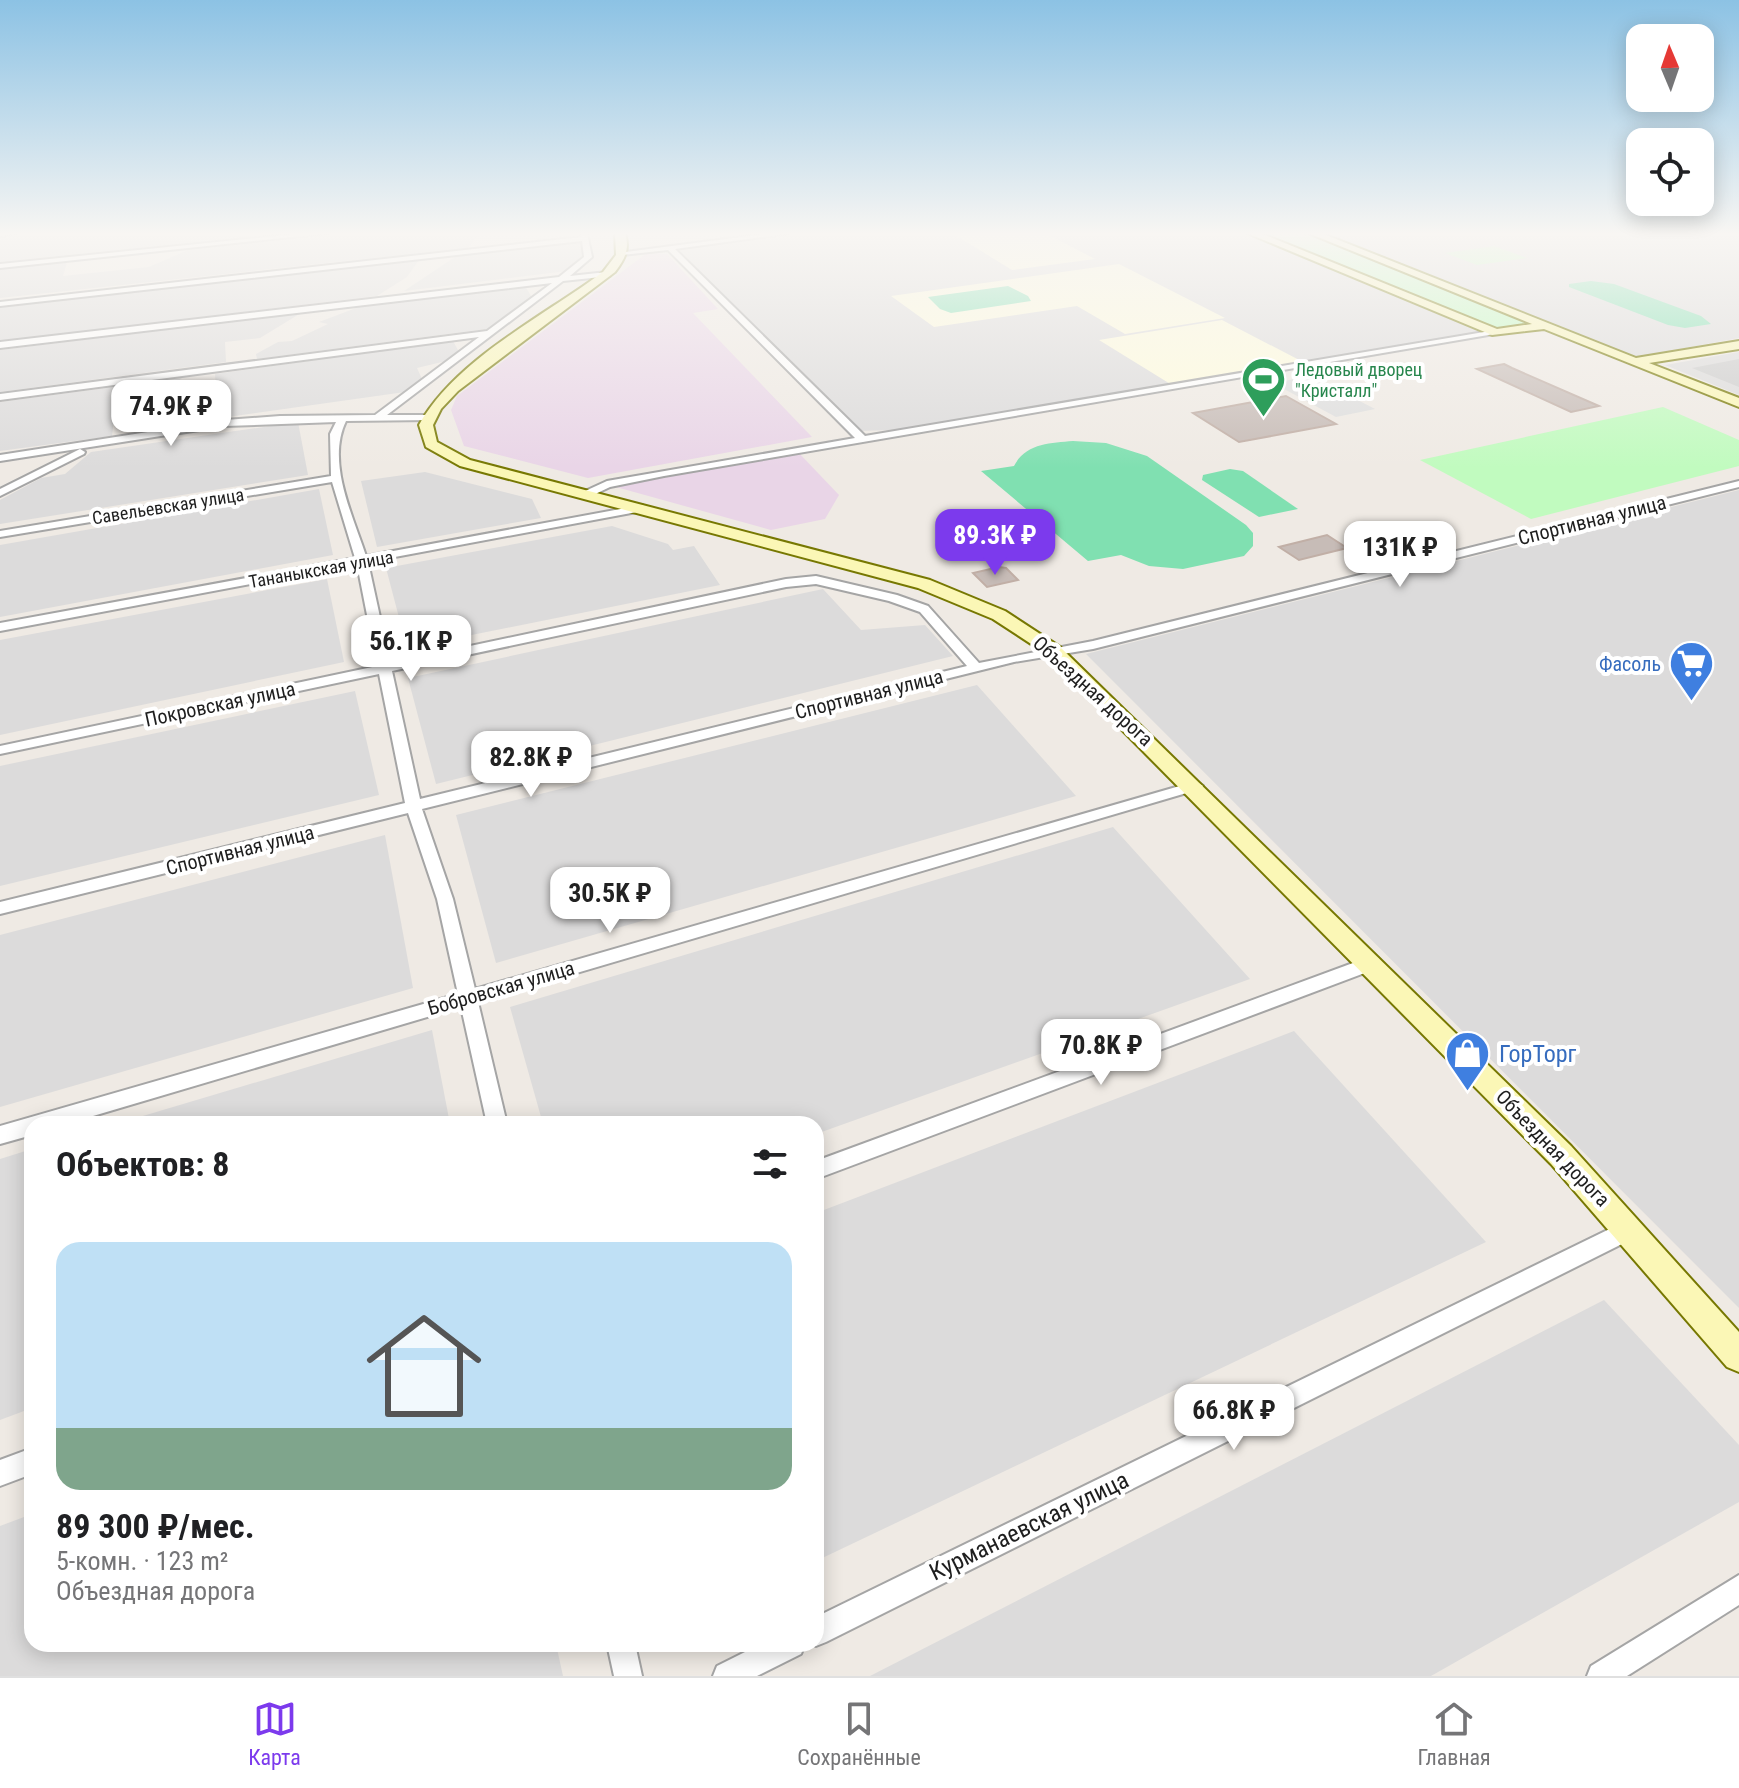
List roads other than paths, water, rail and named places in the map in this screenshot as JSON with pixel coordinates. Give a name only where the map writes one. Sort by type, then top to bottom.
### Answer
[{"type":"main road","points":[[428,418],[442,396],[555,311]]},
{"type":"main road","points":[[1443,311],[1496,333],[1546,325]]},
{"type":"main road","points":[[1511,311],[1739,403]]},
{"type":"main road","points":[[1636,362],[1739,345]]},
{"type":"main road","name":"Объездная дорога","points":[[428,418],[427,438],[449,457],[924,584],[999,615],[1054,651],[1372,963],[1630,1229],[1739,1356]]},
{"type":"street","points":[[0,345],[281,311]]},
{"type":"street","points":[[375,420],[521,311]]},
{"type":"street","points":[[734,311],[861,438]]},
{"type":"street","points":[[0,397],[492,333]]},
{"type":"street","points":[[587,494],[623,481],[861,438],[915,432],[1496,333]]},
{"type":"street","points":[[0,458],[225,423],[280,419],[428,418]]},
{"type":"street","points":[[342,420],[335,434],[336,478],[362,561],[414,808],[445,899],[495,1116]]},
{"type":"street","points":[[0,493],[94,445]]},
{"type":"street","name":"Савельевская улица","points":[[0,534],[336,478]]},
{"type":"street","name":"Спортивная улица","points":[[0,908],[976,668],[1093,645],[1411,568],[1739,484]]},
{"type":"street","name":"Тананыкская улица","points":[[0,627],[642,508]]},
{"type":"street","name":"Покровская улица","points":[[0,750],[786,583],[816,580],[893,598],[924,609],[976,668]]},
{"type":"street","name":"Бобровская улица","points":[[66,1116],[1195,786]]},
{"type":"street","points":[[824,1167],[1372,963]]},
{"type":"street","name":"Бобровская улица","points":[[0,1135],[24,1128]]},
{"type":"street","name":"Курманаевская улица","points":[[824,1628],[1630,1229]]},
{"type":"street","points":[[0,1473],[24,1464]]},
{"type":"street","points":[[1601,1676],[1739,1589]]},
{"type":"street","points":[[623,1652],[628,1676]]},
{"type":"street","points":[[727,1676],[775,1652]]},
{"type":"place","name":"Ледовый дворец \"Кристалл\"","points":[[1264,418]]},
{"type":"place","name":"Фасоль","points":[[1692,703]]},
{"type":"place","name":"ГорТорг","points":[[1468,1093]]}]
